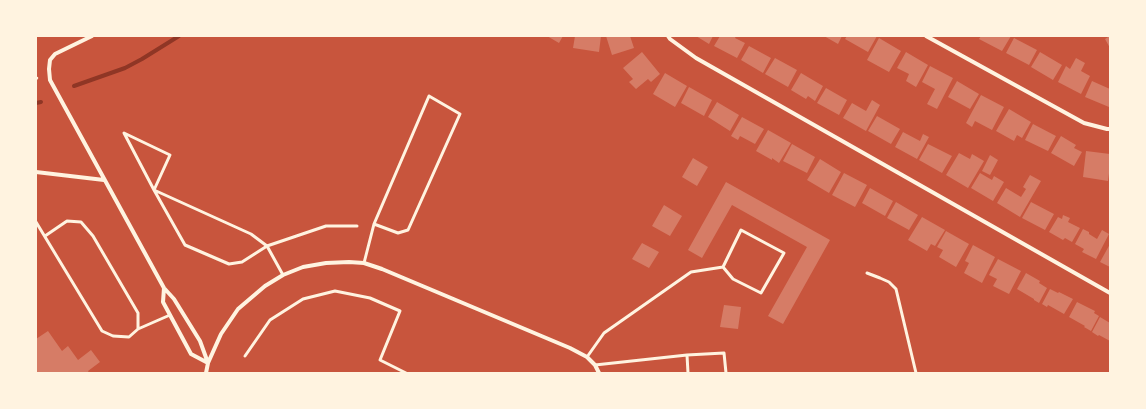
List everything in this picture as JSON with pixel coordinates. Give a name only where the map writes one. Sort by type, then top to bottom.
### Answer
[{"type":"street","points":[[92,36],[55,54],[50,60],[50,80],[164,288],[174,299],[200,341],[208,363]]},
{"type":"street","points":[[668,36],[696,58],[1110,293]]},
{"type":"street","points":[[926,36],[1084,124],[1110,129]]},
{"type":"street","points":[[36,172],[104,180]]},
{"type":"street","points":[[206,373],[208,363],[221,334],[238,309],[265,286],[283,276],[303,267],[326,263],[364,263],[382,269],[570,348],[586,357],[595,365],[599,373]]},
{"type":"street","points":[[164,288],[163,302],[191,354],[208,363]]},
{"type":"lane","points":[[364,263],[374,224],[429,96],[460,114],[408,230],[398,233],[374,224]]},
{"type":"lane","points":[[154,190],[170,154],[124,133],[154,190],[185,245],[229,264],[242,262],[267,246],[326,226],[356,226]]},
{"type":"lane","points":[[154,190],[251,234],[267,246],[283,276]]},
{"type":"lane","points":[[45,236],[67,221],[81,222],[93,236],[138,313],[138,329]]},
{"type":"lane","points":[[36,222],[102,331],[113,336],[129,337],[138,329],[170,315]]},
{"type":"lane","points":[[741,230],[784,253],[760,294],[732,279],[723,267],[741,230]]},
{"type":"lane","points":[[586,357],[604,334],[691,272],[723,267]]},
{"type":"lane","points":[[867,273],[889,282],[896,289],[916,373]]},
{"type":"lane","points":[[244,356],[270,320],[303,299],[335,292],[370,298],[400,312],[380,360],[406,373]]},
{"type":"lane","points":[[595,365],[724,353],[726,373]]},
{"type":"lane","points":[[687,356],[688,373]]},
{"type":"building","points":[[547,36],[563,36],[559,43]]},
{"type":"building","points":[[575,36],[601,36],[599,52],[573,48]]},
{"type":"building","points":[[606,36],[630,36],[634,48],[612,55]]},
{"type":"building","points":[[696,36],[713,36],[709,44]]},
{"type":"building","points":[[720,36],[736,36],[735,38],[745,43],[737,58],[714,46]]},
{"type":"building","points":[[824,36],[842,36],[838,44]]},
{"type":"building","points":[[847,36],[877,36],[868,52],[845,39]]},
{"type":"building","points":[[981,36],[1011,36],[1002,51],[979,39]]},
{"type":"building","points":[[1110,36],[1110,48],[1105,39]]},
{"type":"building","points":[[879,38],[901,51],[889,72],[867,60]]},
{"type":"building","points":[[1014,38],[1037,50],[1029,65],[1006,53]]},
{"type":"building","points":[[749,46],[771,58],[763,73],[741,60]]},
{"type":"building","points":[[642,52],[660,74],[651,82],[648,79],[636,89],[629,82],[633,79],[623,68]]},
{"type":"building","points":[[906,52],[928,65],[916,87],[906,81],[909,74],[897,68]]},
{"type":"building","points":[[1040,52],[1062,65],[1053,80],[1031,67]]},
{"type":"building","points":[[775,58],[797,70],[788,87],[765,74]]},
{"type":"building","points":[[1076,58],[1085,63],[1081,71],[1090,76],[1081,94],[1058,82],[1066,66],[1070,69]]},
{"type":"building","points":[[930,66],[953,78],[937,109],[927,104],[935,89],[922,82]]},
{"type":"building","points":[[665,73],[687,86],[675,107],[653,94]]},
{"type":"building","points":[[801,73],[823,86],[815,101],[808,96],[806,99],[791,90]]},
{"type":"building","points":[[957,81],[979,94],[970,109],[948,97]]},
{"type":"building","points":[[1092,81],[1110,89],[1109,107],[1085,97]]},
{"type":"building","points":[[689,87],[712,100],[704,116],[681,103]]},
{"type":"building","points":[[826,88],[847,100],[839,115],[817,103]]},
{"type":"building","points":[[981,95],[1004,107],[992,130],[975,121],[972,127],[966,123]]},
{"type":"building","points":[[872,100],[880,105],[866,131],[843,118],[852,103],[866,111]]},
{"type":"building","points":[[717,102],[739,115],[730,131],[708,117]]},
{"type":"building","points":[[1009,109],[1031,122],[1022,138],[1017,135],[1014,141],[996,131]]},
{"type":"building","points":[[877,116],[900,129],[891,144],[868,131]]},
{"type":"building","points":[[742,117],[764,129],[755,144],[740,136],[738,140],[731,136]]},
{"type":"building","points":[[1033,124],[1056,136],[1048,151],[1025,140]]},
{"type":"building","points":[[768,130],[791,143],[779,163],[756,151]]},
{"type":"building","points":[[903,132],[920,141],[923,134],[929,137],[917,159],[895,147]]},
{"type":"building","points":[[1061,136],[1076,145],[1074,148],[1082,152],[1074,166],[1051,153]]},
{"type":"building","points":[[792,144],[815,157],[807,173],[783,161]]},
{"type":"building","points":[[928,144],[952,156],[942,173],[919,160]]},
{"type":"building","points":[[1086,151],[1110,154],[1108,181],[1083,177]]},
{"type":"building","points":[[959,153],[970,159],[972,154],[984,161],[968,188],[946,175]]},
{"type":"building","points":[[990,155],[998,160],[990,175],[982,171]]},
{"type":"building","points":[[693,158],[708,167],[697,186],[682,177]]},
{"type":"building","points":[[820,159],[841,172],[829,193],[807,180]]},
{"type":"building","points":[[844,173],[867,185],[855,207],[832,195]]},
{"type":"building","points":[[980,173],[992,180],[994,176],[1004,182],[993,201],[971,188]]},
{"type":"building","points":[[1030,175],[1041,181],[1020,217],[997,203],[1006,188],[1021,197],[1026,189],[1023,187]]},
{"type":"building","points":[[726,182],[830,240],[783,324],[768,316],[807,247],[732,205],[702,258],[688,250]]},
{"type":"building","points":[[870,188],[893,201],[885,216],[862,203]]},
{"type":"building","points":[[896,202],[918,215],[909,230],[887,218]]},
{"type":"building","points":[[1031,202],[1054,214],[1045,230],[1022,218]]},
{"type":"building","points":[[664,205],[682,216],[670,236],[652,226]]},
{"type":"building","points":[[1063,215],[1070,218],[1068,222],[1080,228],[1072,242],[1065,238],[1063,240],[1049,232],[1058,217],[1062,219]]},
{"type":"building","points":[[922,217],[945,230],[935,246],[931,244],[927,251],[908,240]]},
{"type":"building","points":[[1083,229],[1097,239],[1102,230],[1109,234],[1096,259],[1082,252],[1084,249],[1075,244]]},
{"type":"building","points":[[946,231],[969,244],[956,267],[939,257],[943,250],[937,247]]},
{"type":"building","points":[[642,243],[659,252],[649,268],[632,259]]},
{"type":"building","points":[[1110,244],[1110,267],[1100,262]]},
{"type":"building","points":[[973,245],[995,257],[982,283],[964,273],[969,263],[965,261]]},
{"type":"building","points":[[998,259],[1021,271],[1009,294],[993,286],[997,279],[989,275]]},
{"type":"building","points":[[1026,273],[1040,281],[1039,283],[1047,288],[1039,303],[1017,289]]},
{"type":"building","points":[[1050,289],[1073,299],[1064,314],[1048,305],[1047,307],[1042,304]]},
{"type":"building","points":[[1077,302],[1095,311],[1094,313],[1099,316],[1091,331],[1069,317]]},
{"type":"building","points":[[724,305],[741,307],[738,329],[720,327]]},
{"type":"building","points":[[1100,317],[1110,323],[1110,341],[1092,332]]},
{"type":"building","points":[[48,331],[62,351],[68,346],[78,360],[91,350],[100,362],[88,371],[89,373],[36,373],[36,339]]},
{"type":"waterway","points":[[74,86],[125,68],[179,36]]},
{"type":"waterway","points":[[36,103],[41,102]]}]
